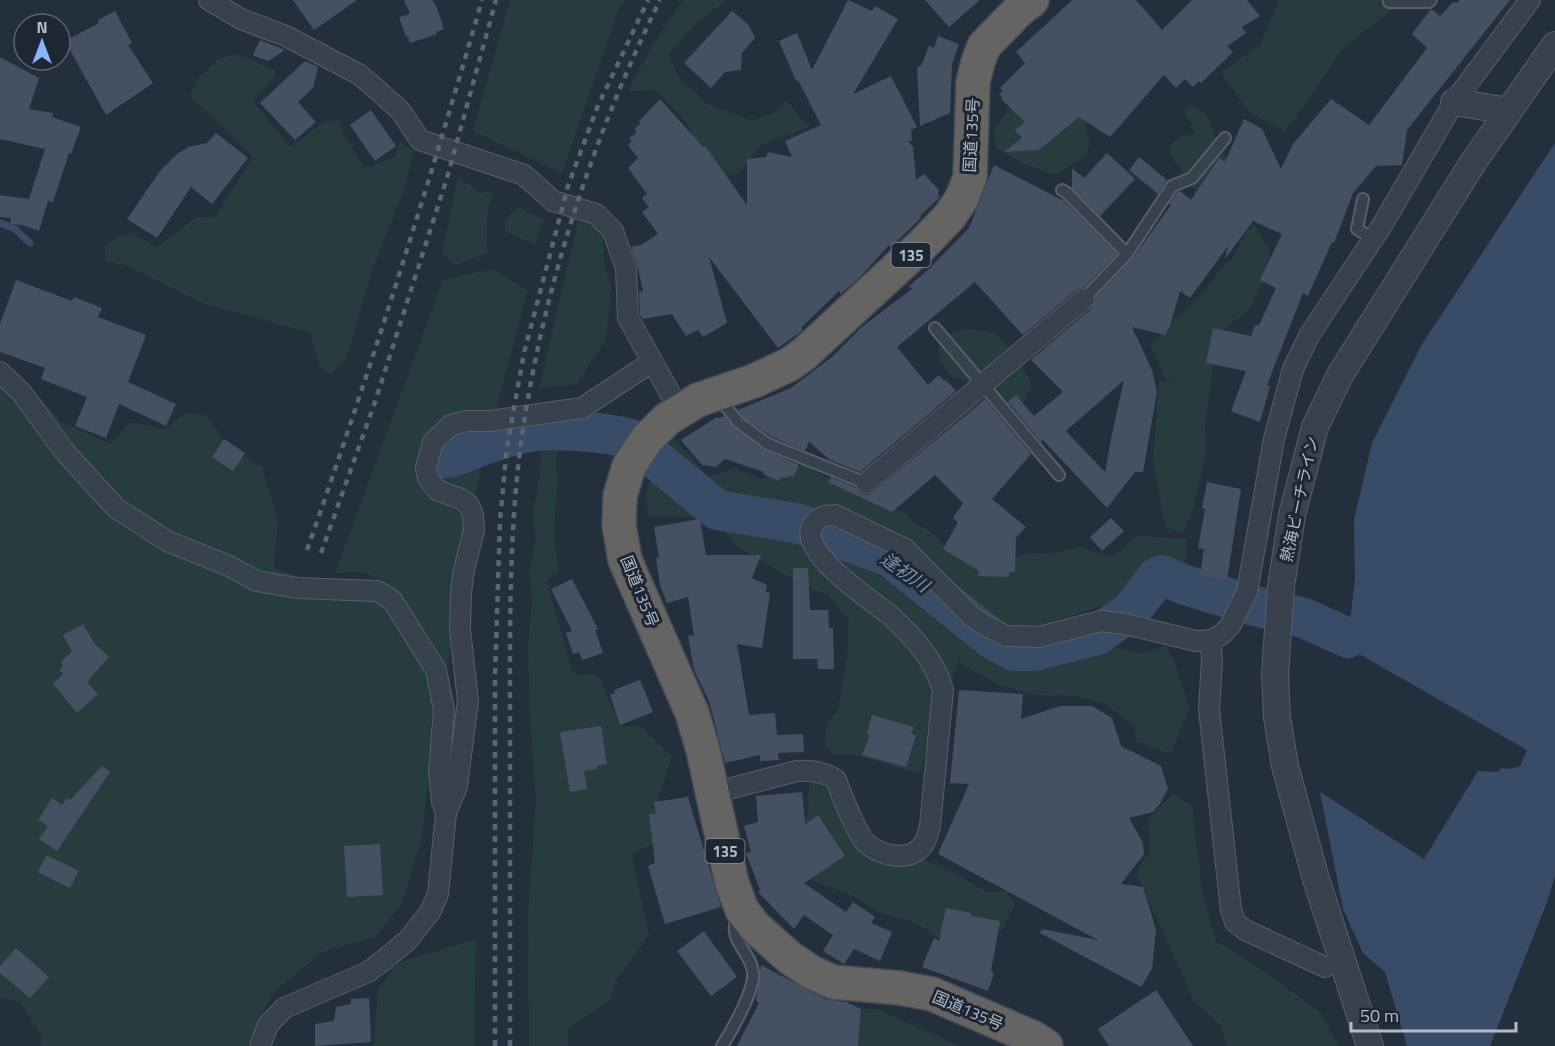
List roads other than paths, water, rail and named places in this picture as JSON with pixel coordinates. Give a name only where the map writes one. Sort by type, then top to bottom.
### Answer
[{"type":"highway","name":"国道135号","points":[[1032,0],[984,46],[973,82],[970,177],[962,198],[950,216],[895,271],[804,354],[790,364],[754,381],[715,393],[673,415],[647,439],[628,466],[620,496],[620,525],[625,560],[692,713],[704,750],[732,883],[742,910],[755,927],[790,958],[833,982],[900,988],[932,994],[1034,1038],[1046,1046]]},
{"type":"street","points":[[209,0],[241,19],[285,36],[360,75],[400,110],[420,140],[524,175],[553,201],[596,214],[613,231],[626,268],[628,318],[652,362],[673,415]]},
{"type":"street","points":[[713,793],[797,771],[810,770],[830,775],[836,780],[864,842],[874,849],[901,856],[914,853],[927,839],[942,690],[939,678],[910,635],[890,615],[843,579],[818,553],[810,537],[811,528],[819,519],[826,516],[835,516],[905,549],[971,616],[984,626],[1006,636],[1039,637],[1101,621],[1125,624],[1196,641],[1210,640],[1222,634],[1230,626],[1247,592],[1274,439],[1293,369],[1310,334],[1373,239],[1454,102],[1530,0]]},
{"type":"street","name":"熱海ビーチライン","points":[[1370,1046],[1316,876],[1285,766],[1277,717],[1275,673],[1281,587],[1292,515],[1316,427],[1340,375],[1474,161],[1555,45]]},
{"type":"street","points":[[1454,102],[1509,111]]},
{"type":"street","points":[[866,483],[1084,299]]},
{"type":"street","points":[[260,1046],[268,1025],[284,1008],[368,972],[408,940],[430,912],[438,894],[446,813],[457,786],[468,701],[460,630],[461,592],[474,530],[469,505],[461,499],[437,490],[428,478],[426,468],[433,442],[452,425],[467,421],[490,421],[582,408],[652,362]]},
{"type":"street","points":[[0,372],[21,392],[64,451],[116,508],[167,541],[229,566],[257,581],[297,588],[377,591],[392,600],[436,670],[444,710],[439,772],[442,802],[446,813]]},
{"type":"street","points":[[1210,640],[1212,660],[1209,709],[1230,910],[1235,922],[1245,930],[1325,967]]},
{"type":"lane","points":[[1389,2],[1429,2],[1431,0]]},
{"type":"lane","points":[[1084,299],[1127,254],[1172,186],[1192,178],[1225,138]]},
{"type":"lane","points":[[1062,190],[1127,254]]},
{"type":"lane","points":[[1364,199],[1358,229],[1373,239]]},
{"type":"lane","points":[[935,328],[1059,475]]},
{"type":"lane","points":[[715,393],[738,422],[768,444],[866,483]]},
{"type":"lane","points":[[723,1046],[742,1009],[752,982],[753,970],[737,941],[735,931],[736,917],[742,910]]},
{"type":"water","points":[[1555,143],[1555,876],[1547,902],[1490,1046],[1407,1046],[1385,972],[1363,953],[1343,909],[1320,792],[1424,859],[1478,771],[1498,772],[1501,768],[1511,769],[1520,766],[1527,750],[1347,647],[1355,579],[1354,520],[1372,443],[1422,344]]},
{"type":"waterway","name":"逢初川","points":[[0,223],[15,229],[30,243]]},
{"type":"waterway","name":"逢初川","points":[[442,458],[459,455],[513,436],[541,431],[581,431],[631,439],[717,510],[800,524],[890,557],[991,638],[1014,651],[1033,651],[1097,635],[1131,611],[1157,577],[1162,575],[1182,584],[1251,605],[1304,618],[1348,638]]},
{"type":"railway","points":[[307,550],[399,276],[482,0]]},
{"type":"railway","points":[[321,553],[375,402],[447,178],[496,0]]},
{"type":"railway","points":[[495,1046],[495,677],[500,520],[507,447],[524,353],[568,186],[597,108],[648,0]]},
{"type":"railway","points":[[510,1046],[510,618],[512,550],[520,450],[541,334],[572,219],[612,108],[660,0]]}]
